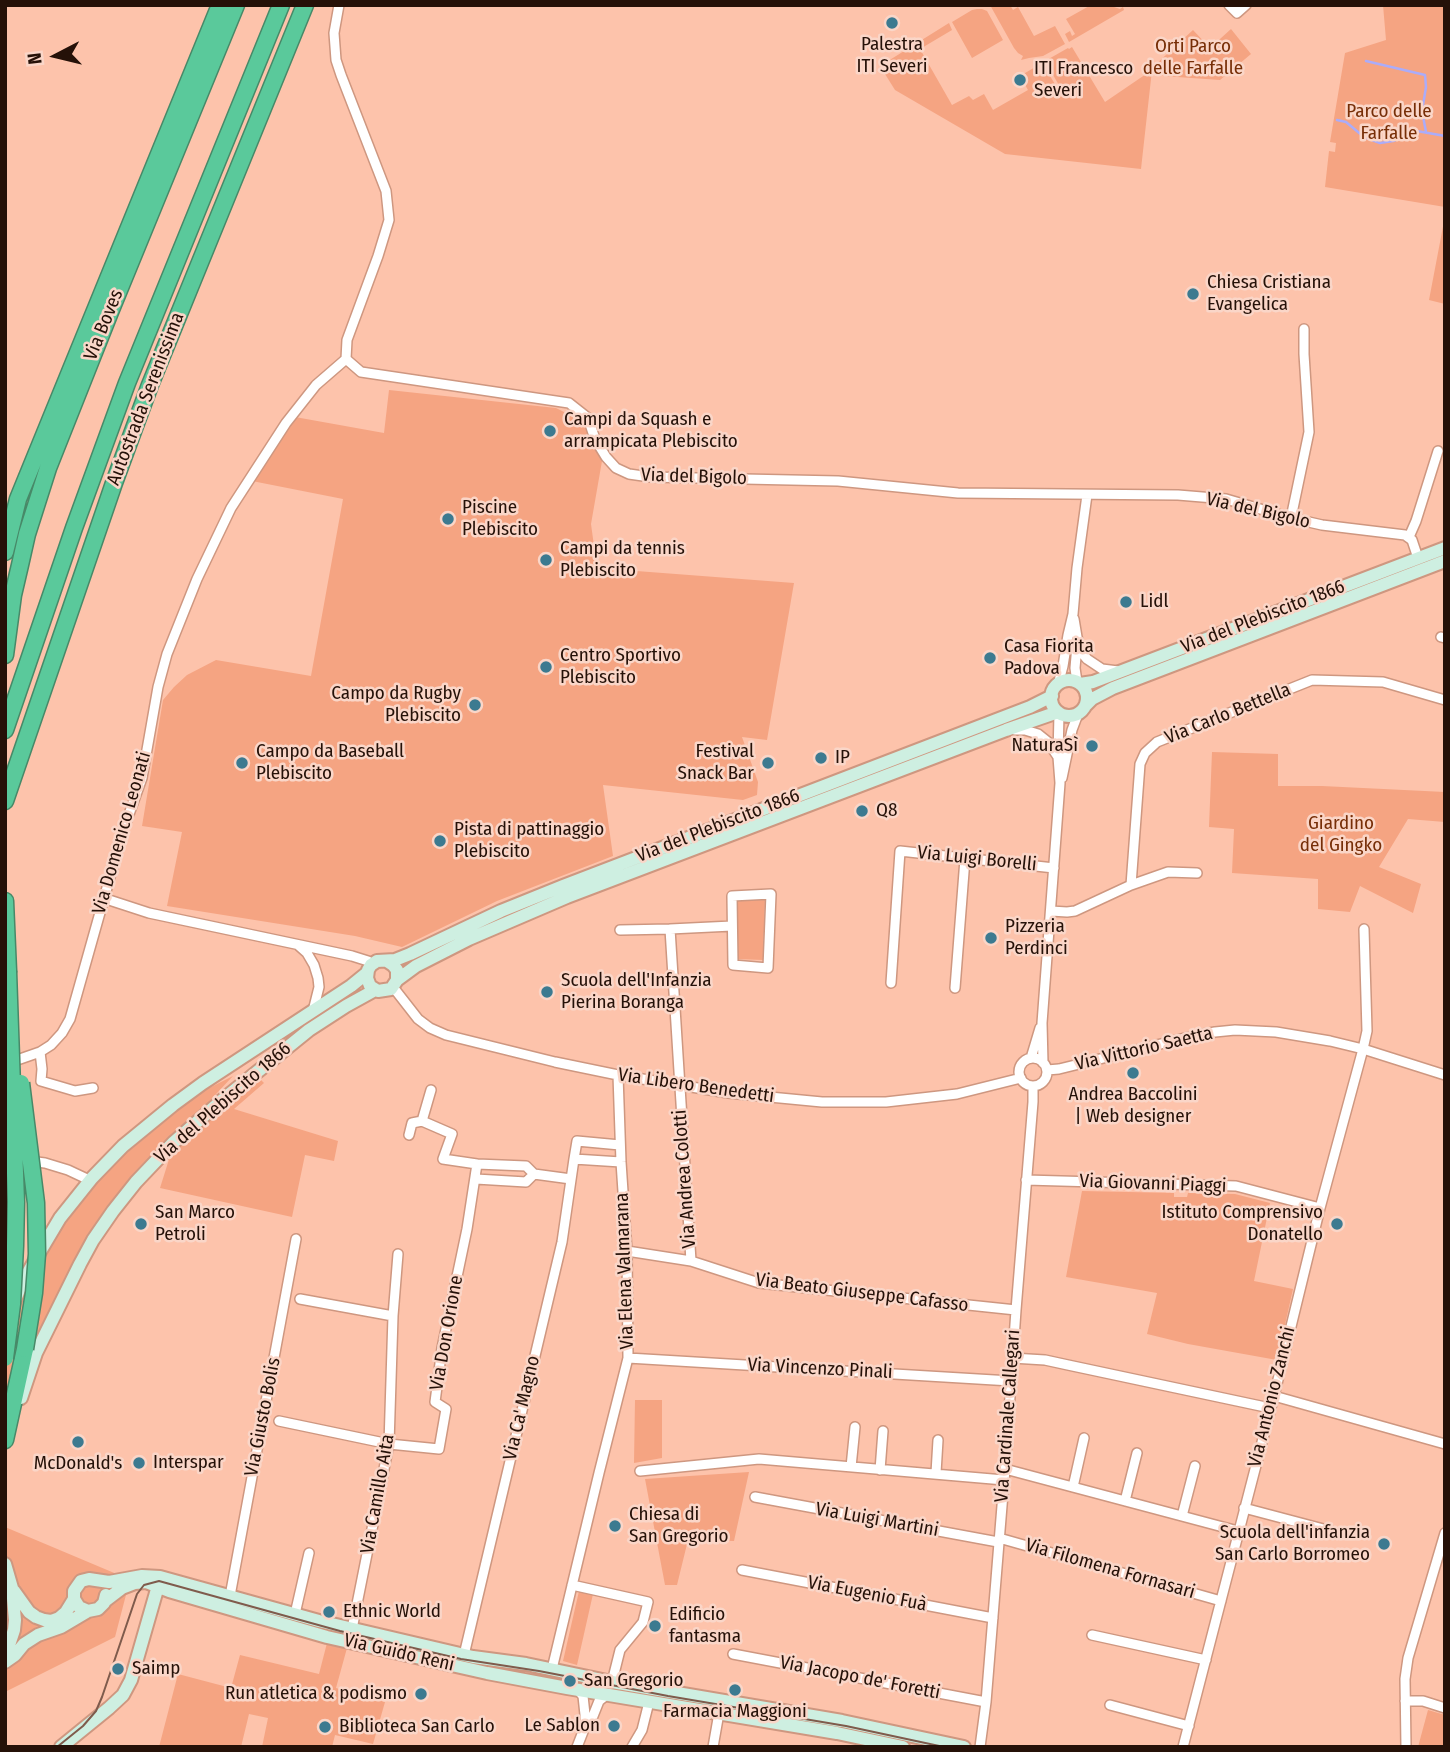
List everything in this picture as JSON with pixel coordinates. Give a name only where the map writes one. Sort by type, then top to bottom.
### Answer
[{"type":"highway","name":"Via Boves","points":[[5,552],[18,499],[220,5]]},
{"type":"highway","name":"Via Boves","points":[[5,655],[13,595],[27,534],[60,436],[236,5]]},
{"type":"highway","name":"Autostrada Serenissima","points":[[5,730],[127,383],[281,5]]},
{"type":"highway","name":"Autostrada Serenissima","points":[[5,801],[150,385],[306,5]]},
{"type":"highway","points":[[5,901],[16,1235],[12,1304],[5,1358]]},
{"type":"highway","points":[[5,1440],[25,1349],[37,1254],[36,1203],[22,1087],[17,1004],[8,971]]},
{"type":"main road","name":"Via del Plebiscito 1866","points":[[1078,683],[1093,682],[1123,671],[1445,548]]},
{"type":"main road","name":"Via del Plebiscito 1866","points":[[1081,710],[1098,695],[1113,688],[1445,561]]},
{"type":"main road","points":[[1069,680],[1078,683],[1087,694],[1081,710],[1068,716],[1058,712],[1052,702],[1055,690],[1069,680]]},
{"type":"main road","name":"Via del Plebiscito 1866","points":[[387,961],[396,960],[501,911],[563,886],[1030,707],[1055,690]]},
{"type":"main road","name":"Via del Plebiscito 1866","points":[[395,984],[416,966],[469,939],[567,897],[1058,712]]},
{"type":"main road","points":[[377,961],[387,961],[397,970],[395,984],[383,992],[375,990],[368,983],[369,969],[377,961]]},
{"type":"main road","name":"Via del Plebiscito 1866","points":[[5,1325],[20,1287],[60,1218],[123,1146],[203,1083],[351,986],[369,969]]},
{"type":"main road","name":"Via del Plebiscito 1866","points":[[5,1452],[36,1353],[61,1301],[93,1240],[136,1182],[158,1157],[193,1125],[309,1030],[375,990]]},
{"type":"main road","points":[[5,1564],[12,1588],[15,1620],[5,1657]]},
{"type":"main road","points":[[88,1611],[79,1607],[74,1598],[74,1591],[81,1581],[92,1579],[109,1582],[142,1576],[156,1581]]},
{"type":"main road","points":[[98,1581],[105,1592],[105,1601]]},
{"type":"main road","points":[[5,1662],[38,1635],[67,1624],[88,1611],[98,1609],[117,1591],[129,1585],[156,1581]]},
{"type":"main road","points":[[61,1747],[123,1695],[131,1680],[156,1581]]},
{"type":"main road","name":"Via Guido Reni","points":[[156,1581],[230,1595],[352,1629],[464,1655],[839,1720],[964,1747]]},
{"type":"main road","name":"Via Guido Reni","points":[[156,1581],[327,1637],[487,1673],[903,1747]]},
{"type":"main road","points":[[12,1588],[29,1612],[44,1620],[59,1618],[74,1598]]},
{"type":"street","points":[[339,5],[334,33],[336,60],[386,191],[389,220],[347,340],[346,359]]},
{"type":"street","points":[[1229,5],[1237,13],[1246,5]]},
{"type":"street","points":[[1291,518],[1309,432],[1304,329]]},
{"type":"street","name":"Via del Bigolo","points":[[346,359],[361,372],[569,403],[588,418],[595,439],[606,457],[616,468],[629,474],[650,477],[838,481],[958,493],[1178,495],[1226,499],[1322,525],[1409,537]]},
{"type":"street","name":"Via Domenico Leonati","points":[[40,1052],[62,1033],[70,1019],[122,831],[142,778],[158,687],[167,654],[197,579],[231,508],[286,423],[316,385],[346,359]]},
{"type":"street","points":[[1418,558],[1409,537],[1438,450]]},
{"type":"street","points":[[1055,690],[1063,666],[1073,614],[1087,495]]},
{"type":"street","points":[[1073,614],[1082,653],[1092,664],[1102,669],[1123,671]]},
{"type":"street","points":[[1077,637],[1075,668],[1078,683]]},
{"type":"street","name":"Via Carlo Bettella","points":[[1131,885],[1140,764],[1145,753],[1157,742],[1312,680],[1383,681],[1445,700]]},
{"type":"street","points":[[1060,783],[1072,730],[1081,710]]},
{"type":"street","points":[[1045,1067],[1038,1059],[1031,1058],[1021,1066],[1021,1078],[1033,1086],[1043,1081],[1045,1067],[1042,1023],[1060,783],[1058,712]]},
{"type":"street","points":[[1006,730],[1025,730],[1038,734],[1058,757]]},
{"type":"street","name":"Via Luigi Borelli","points":[[891,984],[900,851],[1054,868]]},
{"type":"street","points":[[955,988],[965,859]]},
{"type":"street","points":[[1051,911],[1075,911],[1131,885],[1168,872],[1197,873]]},
{"type":"street","points":[[771,894],[768,968],[733,965],[732,926],[732,895],[771,894]]},
{"type":"street","points":[[103,898],[149,913],[352,956],[368,961],[369,969]]},
{"type":"street","points":[[620,930],[732,926]]},
{"type":"street","name":"Via Andrea Colotti","points":[[670,929],[691,1261]]},
{"type":"street","name":"Via Antonio Zanchi","points":[[1183,1747],[1367,1031],[1364,929]]},
{"type":"street","points":[[296,943],[307,953],[318,978],[319,987],[313,1012]]},
{"type":"street","name":"Via Libero Benedetti","points":[[395,984],[418,1019],[446,1035],[618,1075],[727,1093],[785,1099],[877,1102],[957,1094],[1021,1078]]},
{"type":"street","points":[[1031,1058],[1042,1023]]},
{"type":"street","name":"Via Vittorio Saetta","points":[[1045,1067],[1059,1069],[1193,1036],[1235,1030],[1276,1032],[1330,1041],[1445,1075]]},
{"type":"street","points":[[5,1059],[20,1059],[40,1052],[41,1081],[75,1091],[93,1088]]},
{"type":"street","name":"Via Elena Valmarana","points":[[552,1670],[628,1358],[627,1251],[618,1075]]},
{"type":"street","name":"Via Cardinale Callegari","points":[[980,1747],[1005,1469],[1033,1086]]},
{"type":"street","points":[[422,1121],[431,1090]]},
{"type":"street","points":[[409,1135],[412,1123],[422,1121],[452,1134],[443,1159],[477,1164],[526,1166],[534,1174],[571,1179]]},
{"type":"street","points":[[620,1144],[577,1141],[574,1159],[621,1162]]},
{"type":"street","points":[[5,1158],[45,1163],[68,1170],[89,1182]]},
{"type":"street","name":"Via Ca' Magno","points":[[464,1655],[562,1242],[574,1159]]},
{"type":"street","name":"Via Don Orione","points":[[389,1444],[439,1449],[446,1409],[435,1402],[442,1348],[467,1228],[477,1164]]},
{"type":"street","points":[[476,1179],[526,1182],[534,1174]]},
{"type":"street","name":"Via Giovanni Piaggi","points":[[1026,1180],[1236,1186],[1320,1208]]},
{"type":"street","name":"Via Giusto Bolis","points":[[230,1595],[296,1239]]},
{"type":"street","name":"Via Beato Giuseppe Cafasso","points":[[627,1251],[691,1261],[759,1283],[1016,1310]]},
{"type":"street","name":"Via Camillo Aita","points":[[352,1629],[389,1444],[398,1254]]},
{"type":"street","points":[[300,1299],[393,1316]]},
{"type":"street","name":"Via Vincenzo Pinali","points":[[628,1358],[1011,1381]]},
{"type":"street","points":[[1013,1358],[1045,1360],[1270,1408]]},
{"type":"street","points":[[1273,1396],[1445,1444]]},
{"type":"street","points":[[279,1421],[389,1444]]},
{"type":"street","points":[[851,1468],[855,1427]]},
{"type":"street","points":[[880,1470],[883,1431]]},
{"type":"street","points":[[1073,1487],[1084,1438]]},
{"type":"street","points":[[936,1474],[938,1440]]},
{"type":"street","points":[[1125,1501],[1137,1453]]},
{"type":"street","points":[[640,1471],[759,1459],[1004,1480]]},
{"type":"street","points":[[1182,1516],[1195,1466]]},
{"type":"street","points":[[1005,1469],[1238,1531]]},
{"type":"street","name":"Via Luigi Martini","points":[[755,1497],[999,1540]]},
{"type":"street","points":[[1244,1508],[1331,1531]]},
{"type":"street","points":[[1406,1747],[1405,1679],[1408,1658],[1445,1534]]},
{"type":"street","name":"Via Filomena Fornasari","points":[[999,1540],[1221,1601]]},
{"type":"street","points":[[295,1614],[309,1553]]},
{"type":"street","name":"Via Eugenio Fuà","points":[[742,1570],[992,1618]]},
{"type":"street","points":[[572,1585],[648,1602],[643,1622],[620,1650],[612,1682]]},
{"type":"street","points":[[1092,1635],[1206,1660]]},
{"type":"street","name":"Via Jacopo de' Foretti","points":[[733,1654],[986,1702]]},
{"type":"street","points":[[578,1690],[583,1696],[586,1724]]},
{"type":"street","points":[[577,1747],[586,1724],[601,1699],[608,1695]]},
{"type":"street","points":[[1405,1700],[1423,1701],[1445,1708]]},
{"type":"street","points":[[632,1747],[642,1730],[649,1702]]},
{"type":"street","points":[[1110,1705],[1189,1726]]},
{"type":"street","points":[[713,1747],[719,1713]]},
{"type":"green space","points":[[990,5],[1010,5],[1013,10],[1018,7],[1034,36],[1055,26],[1065,44],[1043,56],[1021,60],[1023,56],[1014,48]]},
{"type":"green space","points":[[1091,5],[1108,5],[1120,9],[1123,7],[1124,10],[1069,42],[1065,34],[1070,31],[1072,36],[1075,34],[1066,19]]},
{"type":"green space","name":"Parco delle Farfalle","points":[[1383,5],[1445,5],[1445,207],[1325,187],[1329,151],[1335,152],[1336,143],[1330,142],[1345,53],[1386,40]]},
{"type":"green space","points":[[972,10],[987,11],[1003,40],[972,58],[952,22]]},
{"type":"green space","points":[[949,23],[952,30],[920,49],[952,105],[969,96],[973,100],[984,94],[993,110],[1028,90],[1020,76],[1042,63],[1058,89],[1060,87],[1045,61],[1072,47],[1105,102],[1152,70],[1141,169],[1005,154],[895,90],[880,66]]},
{"type":"green space","name":"Orti Parco delle Farfalle","points":[[1231,29],[1251,54],[1220,80],[1163,76],[1154,66],[1193,30],[1210,48]]},
{"type":"green space","points":[[1445,216],[1445,304],[1429,300]]},
{"type":"green space","name":"Centro Sportivo Plebiscito","points":[[389,390],[556,408],[578,419],[594,440],[602,461],[591,524],[597,568],[794,583],[767,740],[742,737],[758,782],[757,795],[743,800],[603,785],[613,856],[497,901],[402,947],[355,936],[167,906],[182,832],[142,826],[163,700],[187,675],[216,660],[311,676],[343,499],[252,481],[295,417],[384,433]]},
{"type":"green space","name":"Giardino del Gingko","points":[[1212,752],[1278,754],[1278,786],[1445,792],[1445,822],[1408,819],[1379,867],[1421,884],[1413,913],[1360,886],[1350,912],[1318,909],[1318,879],[1232,873],[1234,829],[1209,827]]},
{"type":"green space","points":[[736,900],[765,900],[763,960],[737,959]]},
{"type":"green space","points":[[233,1076],[153,1161],[84,1250],[33,1345],[5,1430],[5,1317],[23,1274],[101,1174],[199,1093]]},
{"type":"green space","points":[[260,1079],[264,1083],[234,1109],[338,1141],[334,1161],[305,1155],[292,1217],[160,1188],[171,1153]]},
{"type":"green space","points":[[1082,1191],[1174,1193],[1174,1197],[1187,1197],[1188,1193],[1235,1194],[1270,1203],[1254,1281],[1293,1289],[1277,1360],[1147,1334],[1157,1293],[1066,1277]]},
{"type":"green space","points":[[635,1400],[662,1400],[662,1458],[634,1463]]},
{"type":"green space","points":[[749,1472],[734,1541],[688,1540],[677,1585],[665,1585],[645,1479]]},
{"type":"green space","points":[[5,1527],[119,1575],[127,1591],[115,1637],[5,1692]]},
{"type":"green space","points":[[579,1591],[593,1594],[577,1665],[563,1661]]},
{"type":"green space","points":[[327,1643],[347,1648],[336,1688],[385,1702],[373,1744],[335,1735],[332,1747],[262,1747],[268,1718],[249,1714],[241,1747],[159,1747],[178,1674],[231,1688],[240,1655],[319,1674]]},
{"type":"green space","points":[[1428,1710],[1445,1715],[1445,1747],[1418,1747]]},
{"type":"waterway","points":[[1366,61],[1425,75],[1422,111],[1426,132]]},
{"type":"waterway","points":[[1337,120],[1346,122],[1364,137],[1380,143],[1393,141],[1417,131],[1445,136]]},
{"type":"tram line","points":[[57,1747],[83,1726],[96,1711],[137,1594],[144,1585],[159,1581],[340,1631],[461,1659],[846,1726],[944,1747]]},
{"type":"place","name":"Palestra ITI Severi","points":[[892,23]]},
{"type":"place","name":"ITI Francesco Severi","points":[[1020,80]]},
{"type":"place","name":"Chiesa Cristiana Evangelica","points":[[1193,294]]},
{"type":"place","name":"Campi da Squash e arrampicata Plebiscito","points":[[550,431]]},
{"type":"place","name":"Piscine Plebiscito","points":[[448,519]]},
{"type":"place","name":"Campi da tennis Plebiscito","points":[[546,560]]},
{"type":"place","name":"Lidl","points":[[1126,602]]},
{"type":"place","name":"Casa Fiorita Padova","points":[[990,658]]},
{"type":"place","name":"Centro Sportivo Plebiscito","points":[[546,667]]},
{"type":"place","name":"Campo da Rugby Plebiscito","points":[[475,705]]},
{"type":"place","name":"NaturaSì","points":[[1092,746]]},
{"type":"place","name":"IP","points":[[821,758]]},
{"type":"place","name":"Campo da Baseball Plebiscito","points":[[242,763]]},
{"type":"place","name":"Festival Snack Bar","points":[[768,763]]},
{"type":"place","name":"Q8","points":[[862,811]]},
{"type":"place","name":"Pista di pattinaggio Plebiscito","points":[[440,841]]},
{"type":"place","name":"Pizzeria Perdinci","points":[[991,938]]},
{"type":"place","name":"Scuola dell'Infanzia Pierina Boranga","points":[[547,992]]},
{"type":"place","name":"Andrea Baccolini | Web designer","points":[[1133,1073]]},
{"type":"place","name":"San Marco Petroli","points":[[141,1224]]},
{"type":"place","name":"Istituto Comprensivo Donatello","points":[[1337,1224]]},
{"type":"place","name":"McDonald's","points":[[78,1442]]},
{"type":"place","name":"Interspar","points":[[139,1463]]},
{"type":"place","name":"Chiesa di San Gregorio","points":[[615,1526]]},
{"type":"place","name":"Scuola dell'infanzia San Carlo Borromeo","points":[[1384,1544]]},
{"type":"place","name":"Ethnic World","points":[[329,1612]]},
{"type":"place","name":"Edificio fantasma","points":[[655,1626]]},
{"type":"place","name":"Saimp","points":[[118,1669]]},
{"type":"place","name":"San Gregorio","points":[[570,1681]]},
{"type":"place","name":"Farmacia Maggioni","points":[[735,1690]]},
{"type":"place","name":"Run atletica & podismo","points":[[421,1694]]},
{"type":"place","name":"Le Sablon","points":[[614,1726]]},
{"type":"place","name":"Biblioteca San Carlo","points":[[325,1727]]}]
